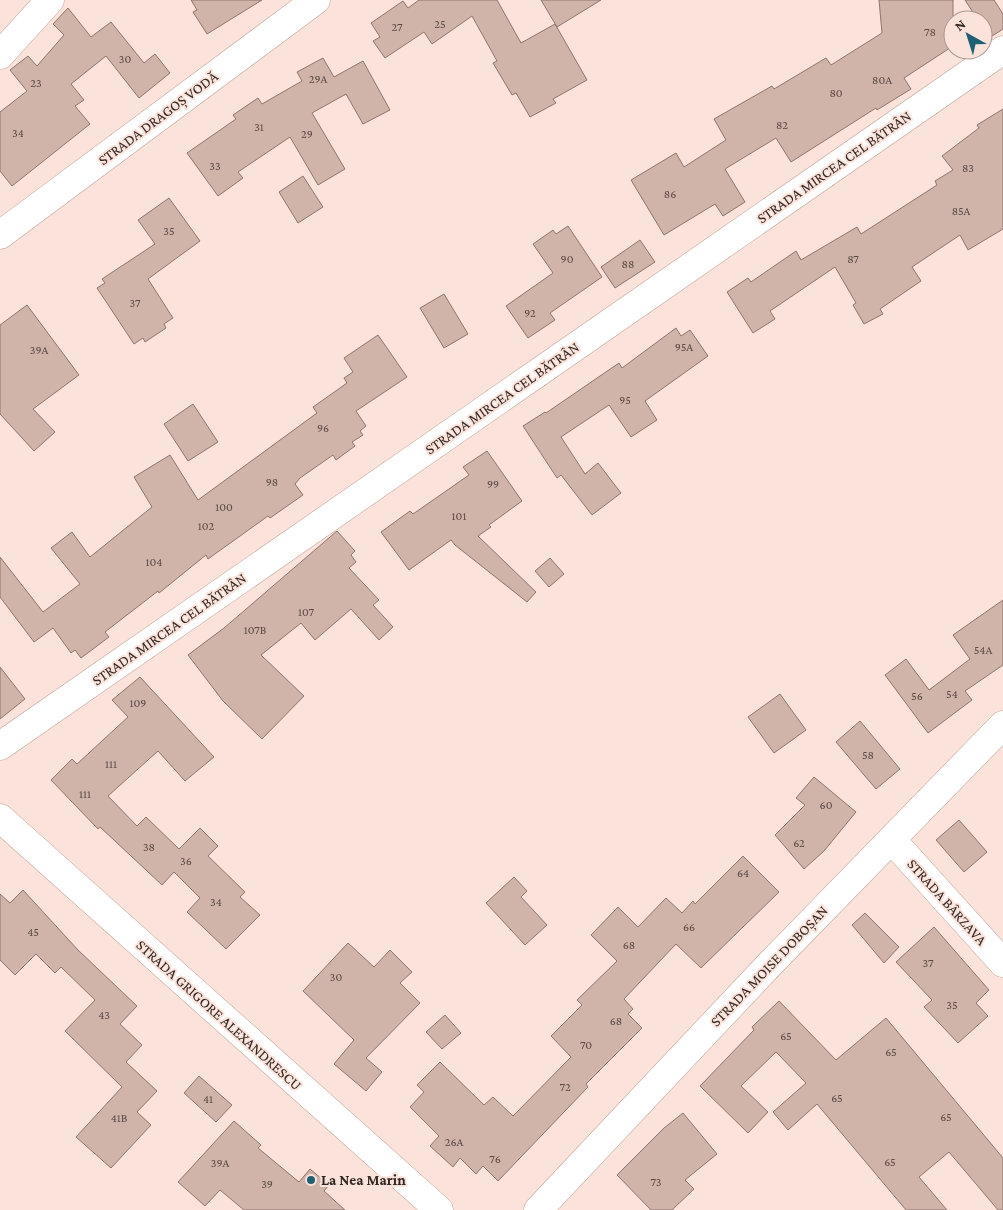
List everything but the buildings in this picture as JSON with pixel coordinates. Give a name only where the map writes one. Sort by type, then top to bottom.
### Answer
[{"type":"street","points":[[0,55],[50,0]]},
{"type":"street","name":"STRADA DRAGOȘ VODĂ","points":[[0,235],[316,0]]},
{"type":"street","name":"STRADA MIRCEA CEL BĂTRÂN","points":[[0,746],[1003,50]]},
{"type":"street","name":"STRADA MOISE DOBOȘAN","points":[[538,1210],[762,972],[1003,725]]},
{"type":"street","name":"STRADA GRIGORE ALEXANDRESCU","points":[[0,818],[438,1210]]},
{"type":"street","name":"STRADA BÂRZAVA","points":[[892,840],[1003,963]]},
{"type":"place","name":"La Nea Marin","points":[[311,1180]]}]
